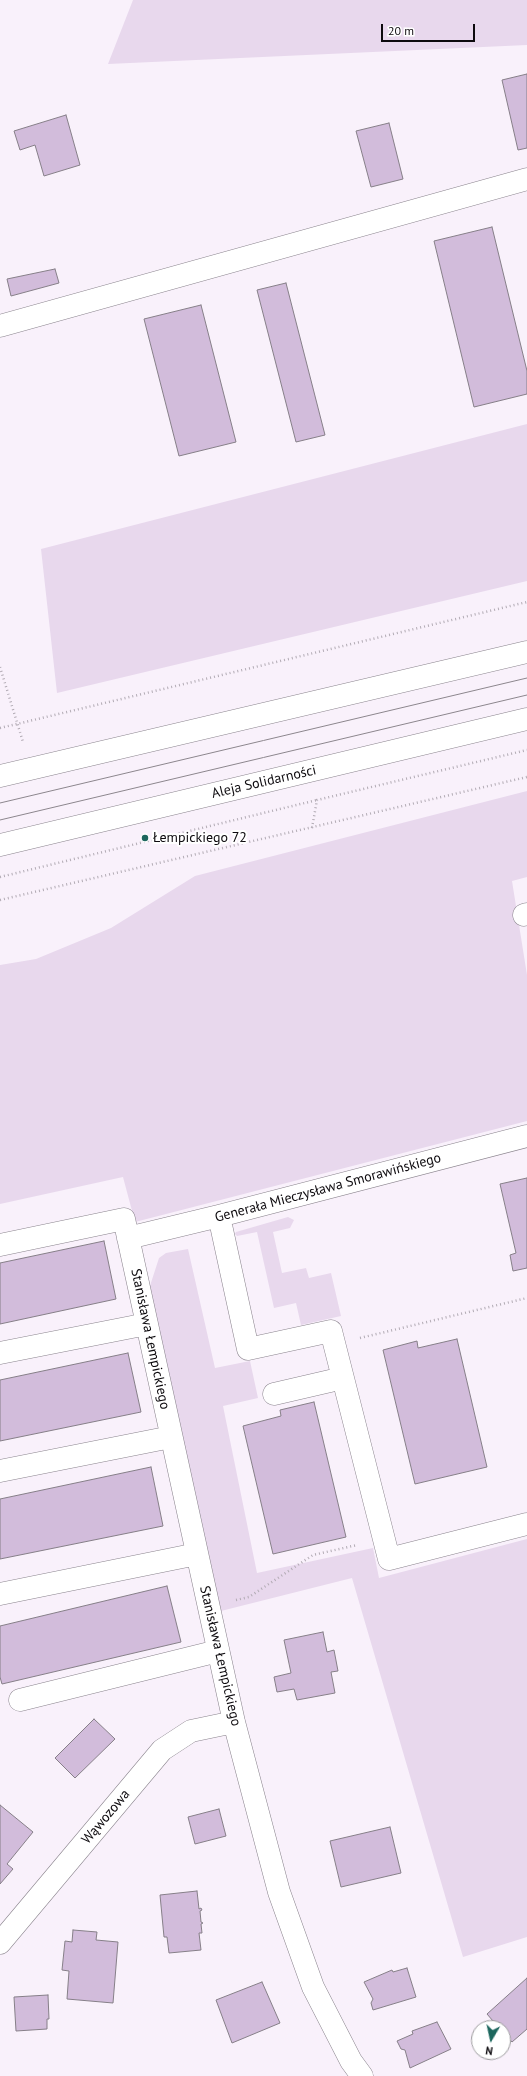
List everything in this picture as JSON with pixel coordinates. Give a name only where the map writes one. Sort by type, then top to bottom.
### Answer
[{"type":"street","points":[[0,326],[527,179]]},
{"type":"street","points":[[0,776],[527,652]]},
{"type":"street","name":"Aleja Solidarności","points":[[0,845],[527,719]]},
{"type":"street","name":"Generała Mieczysława Smorawińskiego","points":[[0,1245],[219,1216],[527,1136]]},
{"type":"street","points":[[219,1216],[248,1349],[332,1332],[386,1549],[527,1524]]},
{"type":"street","name":"Stanisława Łempickiego","points":[[126,1229],[234,1722],[279,1892],[313,1987],[351,2061],[362,2076]]},
{"type":"street","points":[[0,1353],[147,1324]]},
{"type":"street","points":[[274,1394],[343,1378]]},
{"type":"street","points":[[0,1471],[171,1436]]},
{"type":"street","points":[[0,1594],[197,1554]]},
{"type":"street","points":[[20,1700],[218,1651]]},
{"type":"street","name":"Wąwozowa","points":[[0,1943],[162,1750],[191,1731],[234,1722]]},
{"type":"path","points":[[0,728],[527,602]]},
{"type":"path","points":[[0,667],[30,770]]},
{"type":"path","points":[[0,877],[527,750]]},
{"type":"path","points":[[0,900],[527,777]]},
{"type":"path","points":[[312,828],[317,800]]},
{"type":"path","points":[[359,1338],[527,1298]]},
{"type":"path","points":[[209,1607],[249,1597],[313,1555],[386,1549]]},
{"type":"shaded area","points":[[133,0],[527,0],[527,45],[108,64]]},
{"type":"shaded area","points":[[527,424],[527,581],[57,693],[41,549]]},
{"type":"shaded area","points":[[527,791],[527,877],[512,881],[527,975],[527,1121],[135,1222],[123,1177],[0,1204],[0,965],[36,959],[111,928],[195,876]]},
{"type":"shaded area","points":[[288,1217],[294,1220],[290,1228],[273,1232],[282,1273],[306,1268],[309,1278],[331,1273],[341,1316],[301,1325],[296,1303],[274,1308],[257,1232],[237,1236],[235,1234],[236,1232]]},
{"type":"shaded area","points":[[188,1249],[215,1368],[250,1361],[258,1398],[223,1406],[257,1573],[373,1548],[379,1578],[527,1539],[527,1937],[463,1957],[352,1578],[213,1613],[148,1292],[159,1258],[166,1253]]},
{"type":"building","points":[[527,74],[527,148],[518,150],[502,80]]},
{"type":"building","points":[[66,115],[80,165],[44,176],[35,145],[20,150],[14,131]]},
{"type":"building","points":[[389,123],[403,179],[371,187],[356,131]]},
{"type":"building","points":[[492,227],[527,371],[527,394],[474,407],[434,241]]},
{"type":"building","points":[[55,269],[59,283],[11,296],[7,279]]},
{"type":"building","points":[[286,283],[325,435],[296,442],[257,290]]},
{"type":"building","points":[[201,305],[236,442],[179,456],[144,319]]},
{"type":"building","points":[[527,1178],[527,1268],[513,1271],[510,1255],[516,1253],[500,1184]]},
{"type":"building","points":[[104,1241],[116,1299],[0,1324],[0,1263]]},
{"type":"building","points":[[457,1339],[487,1467],[415,1484],[383,1350],[417,1341],[418,1348]]},
{"type":"building","points":[[128,1353],[141,1412],[0,1441],[0,1380]]},
{"type":"building","points":[[314,1402],[346,1537],[273,1554],[243,1426],[281,1416],[280,1410]]},
{"type":"building","points":[[151,1467],[163,1526],[0,1559],[0,1499]]},
{"type":"building","points":[[167,1586],[181,1642],[2,1684],[0,1677],[0,1626]]},
{"type":"building","points":[[323,1632],[327,1652],[334,1650],[338,1671],[331,1672],[335,1693],[297,1700],[294,1689],[277,1692],[274,1677],[291,1673],[284,1640]]},
{"type":"building","points":[[94,1719],[115,1739],[75,1778],[55,1758]]},
{"type":"building","points":[[0,1805],[33,1832],[7,1864],[13,1869],[0,1884]]},
{"type":"building","points":[[219,1809],[226,1836],[195,1844],[188,1817]]},
{"type":"building","points":[[390,1827],[401,1873],[341,1887],[330,1841]]},
{"type":"building","points":[[197,1891],[199,1909],[201,1908],[202,1910],[200,1911],[201,1922],[203,1923],[201,1924],[202,1933],[199,1933],[201,1950],[169,1953],[167,1937],[164,1937],[160,1895]]},
{"type":"building","points":[[73,1930],[97,1932],[96,1940],[118,1942],[113,2003],[67,1999],[69,1971],[62,1970],[65,1941],[72,1942]]},
{"type":"building","points":[[407,1968],[416,1997],[373,2010],[371,2003],[373,1999],[364,1982],[392,1970],[393,1972]]},
{"type":"building","points":[[527,1978],[527,2029],[512,2042],[511,2020],[492,2020],[487,2014]]},
{"type":"building","points":[[262,1982],[280,2023],[232,2043],[216,2000]]},
{"type":"building","points":[[48,1995],[49,2019],[47,2019],[47,2029],[16,2031],[14,1997]]},
{"type":"building","points":[[437,2022],[451,2049],[410,2068],[405,2050],[401,2049],[397,2041],[413,2034],[412,2031]]},
{"type":"tram line","points":[[0,803],[527,678]]},
{"type":"tram line","points":[[0,820],[527,695]]},
{"type":"place","name":"Łempickiego 72","points":[[145,838]]}]
